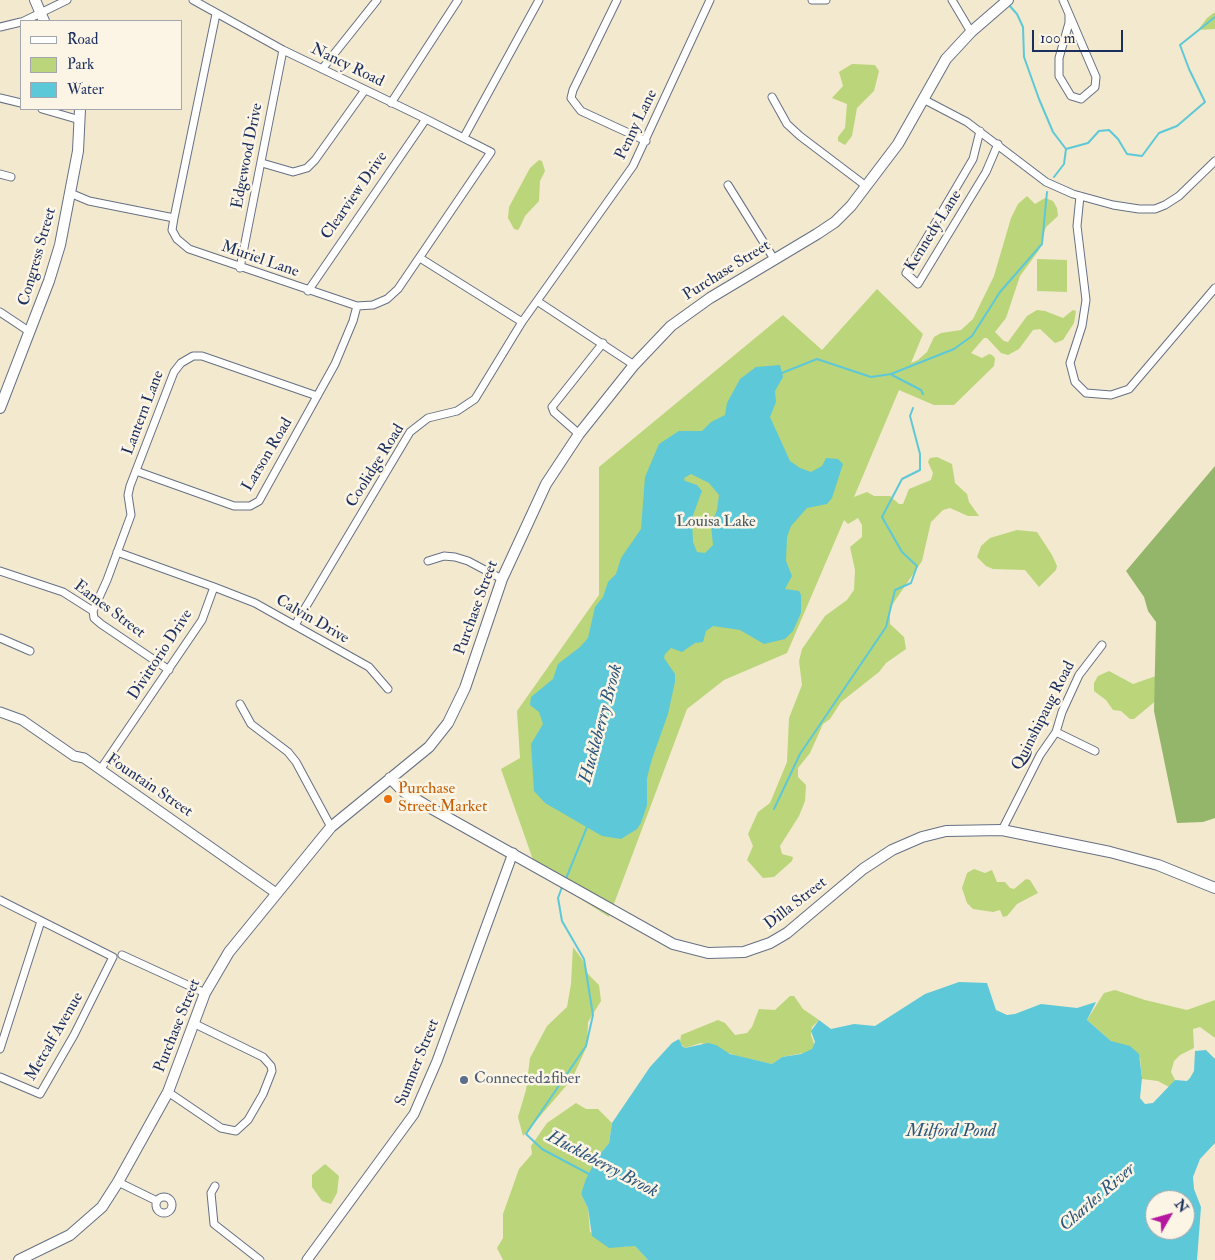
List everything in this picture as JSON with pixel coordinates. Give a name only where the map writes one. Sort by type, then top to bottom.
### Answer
[{"type":"main road","points":[[35,0],[42,18]]},
{"type":"main road","name":"Purchase Street","points":[[19,1260],[70,1235],[102,1206],[118,1182],[168,1092],[205,994],[228,952],[331,827],[429,747],[448,723],[465,688],[502,579],[546,484],[579,434],[634,365],[671,326],[691,310],[835,222],[898,144],[946,59],[971,32],[1008,0]]},
{"type":"main road","name":"Congress Street","points":[[0,408],[30,332],[60,245],[78,151],[80,110]]},
{"type":"main road","name":"Dilla Street","points":[[390,778],[412,796],[683,948],[716,954],[744,952],[770,943],[787,933],[863,869],[902,844],[946,830],[1002,830],[1150,862],[1215,888]]},
{"type":"street","points":[[42,18],[67,0]]},
{"type":"street","name":"Nancy Road","points":[[193,0],[282,50],[426,118],[491,152]]},
{"type":"street","points":[[322,69],[377,0]]},
{"type":"street","points":[[391,103],[458,0]]},
{"type":"street","points":[[464,137],[539,0]]},
{"type":"street","points":[[616,0],[573,90],[571,98],[581,111],[646,141]]},
{"type":"street","name":"Penny Lane","points":[[537,301],[633,166],[710,0]]},
{"type":"street","points":[[812,0],[826,0]]},
{"type":"street","points":[[952,0],[971,32]]},
{"type":"street","points":[[1063,0],[1069,14],[1096,77],[1095,87],[1081,99],[1077,99],[1067,91],[1059,72],[1059,58],[1069,23],[1069,14]]},
{"type":"street","name":"Muriel Lane","points":[[216,14],[172,230],[180,244],[240,268],[356,306],[374,304],[387,299],[398,289],[491,152]]},
{"type":"street","points":[[0,27],[20,23]]},
{"type":"street","name":"Edgewood Drive","points":[[240,268],[262,163],[282,50]]},
{"type":"street","points":[[262,163],[293,172],[307,168],[315,160],[365,90]]},
{"type":"street","points":[[772,97],[787,124],[814,148],[866,186]]},
{"type":"street","points":[[0,98],[20,103]]},
{"type":"street","points":[[922,99],[980,131],[1046,182],[1080,196],[1112,205],[1155,209],[1179,196],[1215,161]]},
{"type":"street","points":[[45,110],[80,120]]},
{"type":"street","name":"Clearview Drive","points":[[308,291],[426,118]]},
{"type":"street","name":"Kennedy Lane","points":[[980,131],[973,160],[906,274],[918,284],[986,172],[998,144]]},
{"type":"street","points":[[0,174],[10,177]]},
{"type":"street","points":[[728,185],[774,259]]},
{"type":"street","points":[[70,193],[89,200],[174,218]]},
{"type":"street","points":[[1080,196],[1077,226],[1086,300],[1082,326],[1070,363],[1075,382],[1086,393],[1111,395],[1129,389],[1215,288]]},
{"type":"street","points":[[420,258],[522,322]]},
{"type":"street","points":[[537,301],[634,365]]},
{"type":"street","name":"Coolidge Road","points":[[295,625],[410,432],[428,418],[457,411],[473,402],[537,301]]},
{"type":"street","name":"Larson Road","points":[[136,472],[234,506],[250,506],[259,501],[317,396],[348,334],[356,306]]},
{"type":"street","points":[[0,312],[30,332]]},
{"type":"street","points":[[579,434],[554,412],[552,407],[603,343]]},
{"type":"street","name":"Lantern Lane","points":[[93,611],[131,515],[128,495],[136,472],[174,372],[181,362],[189,357],[205,357],[317,396]]},
{"type":"street","points":[[117,552],[214,587]]},
{"type":"street","points":[[428,561],[444,556],[455,557],[468,561],[502,579]]},
{"type":"street","name":"Eames Street","points":[[0,571],[62,592],[93,611],[94,618],[101,624],[169,670]]},
{"type":"street","name":"Calvin Drive","points":[[214,587],[255,602],[295,625],[369,668],[388,688]]},
{"type":"street","name":"Divittorio Drive","points":[[100,770],[202,620],[214,587]]},
{"type":"street","points":[[0,638],[30,651]]},
{"type":"street","name":"Quinshipaug Road","points":[[1002,830],[1040,755],[1056,732],[1062,712],[1079,675],[1102,645]]},
{"type":"street","points":[[240,704],[251,724],[288,752],[296,762],[331,827]]},
{"type":"street","name":"Fountain Street","points":[[0,712],[22,720],[74,756],[84,758],[276,893]]},
{"type":"street","points":[[1056,732],[1095,750]]},
{"type":"street","name":"Sumner Street","points":[[307,1260],[414,1114],[437,1061],[513,853]]},
{"type":"street","points":[[0,900],[41,921],[0,1049]]},
{"type":"street","name":"Metcalf Avenue","points":[[0,1077],[40,1094],[74,1035],[113,957],[41,921]]},
{"type":"street","points":[[122,955],[205,994]]},
{"type":"street","points":[[168,1092],[221,1128],[231,1131],[239,1129],[248,1120],[263,1094],[272,1071],[271,1066],[264,1058],[195,1024]]},
{"type":"street","points":[[118,1182],[157,1201]]},
{"type":"street","points":[[215,1186],[211,1193],[214,1224],[260,1260]]},
{"type":"green space","points":[[1215,12],[1215,29],[1198,30],[1207,18]]},
{"type":"green space","points":[[852,64],[875,65],[879,71],[874,91],[857,108],[852,136],[845,145],[838,141],[838,137],[845,128],[847,104],[832,98],[843,86],[839,72]]},
{"type":"green space","points":[[539,160],[542,161],[545,171],[540,181],[539,201],[525,216],[518,230],[514,229],[508,218],[509,207],[530,168]]},
{"type":"green space","name":"Louisa Lake","points":[[1027,196],[1035,204],[1045,198],[1053,201],[1057,208],[1058,216],[1046,227],[1039,250],[1020,276],[1006,318],[995,332],[1004,341],[1008,342],[1027,316],[1037,310],[1063,318],[1073,310],[1076,311],[1074,323],[1063,340],[1055,343],[1040,329],[1033,330],[1019,349],[1008,355],[1001,353],[987,338],[984,338],[971,353],[982,358],[989,354],[992,355],[995,358],[994,366],[954,405],[934,405],[899,390],[854,497],[867,492],[874,496],[890,496],[899,504],[903,504],[909,489],[931,480],[933,473],[928,462],[930,458],[937,457],[952,464],[955,483],[967,494],[969,502],[979,516],[968,516],[950,508],[943,510],[931,522],[922,561],[890,608],[890,624],[904,637],[906,649],[886,663],[879,672],[841,702],[830,719],[823,724],[810,753],[798,768],[798,777],[806,785],[805,801],[799,816],[780,846],[782,854],[793,857],[792,861],[774,877],[763,878],[747,860],[753,846],[748,834],[758,812],[770,803],[787,762],[789,718],[802,685],[799,661],[802,649],[825,616],[847,600],[854,590],[855,570],[850,547],[862,537],[862,525],[858,518],[848,524],[844,520],[787,653],[724,680],[687,709],[609,917],[537,871],[501,769],[520,758],[517,711],[599,595],[599,467],[783,315],[822,350],[877,289],[923,334],[911,363],[918,360],[927,352],[934,337],[941,333],[961,330],[973,319],[994,276],[1011,218],[1018,204]]},
{"type":"green space","points":[[1037,259],[1067,260],[1067,292],[1037,291]]},
{"type":"green space","points":[[1215,466],[1215,818],[1203,822],[1177,823],[1154,711],[1156,622],[1148,611],[1144,597],[1126,571]]},
{"type":"green space","points":[[1017,530],[1037,532],[1057,566],[1056,570],[1039,587],[1025,570],[993,569],[986,566],[977,557],[981,546],[990,538]]},
{"type":"green space","points":[[1109,671],[1133,684],[1156,676],[1158,699],[1134,719],[1130,719],[1121,711],[1113,710],[1106,700],[1094,691],[1094,683],[1098,676]]},
{"type":"green space","points":[[974,869],[985,873],[992,870],[997,882],[1005,882],[1010,888],[1014,889],[1026,879],[1030,880],[1038,893],[1017,904],[1007,916],[1003,917],[1000,910],[993,912],[973,909],[967,903],[962,888],[967,873]]},
{"type":"green space","points":[[573,947],[582,959],[588,974],[599,985],[601,1001],[588,1022],[587,1046],[572,1079],[523,1136],[518,1117],[526,1090],[530,1058],[547,1026],[567,1007],[571,984]]},
{"type":"green space","points":[[1115,990],[1145,1000],[1187,1010],[1215,1000],[1215,1038],[1200,1027],[1193,1029],[1194,1048],[1180,1055],[1174,1061],[1171,1072],[1175,1080],[1169,1087],[1158,1081],[1142,1079],[1140,1058],[1111,1041],[1087,1020],[1104,993]]},
{"type":"green space","points":[[790,996],[794,996],[803,1009],[819,1020],[812,1027],[811,1035],[815,1046],[809,1052],[782,1057],[772,1064],[737,1056],[701,1043],[685,1048],[680,1043],[681,1035],[718,1020],[725,1023],[735,1035],[747,1033],[752,1027],[759,1009],[775,1010]]},
{"type":"green space","points":[[576,1103],[586,1109],[598,1109],[612,1123],[609,1143],[597,1158],[581,1194],[588,1208],[590,1232],[625,1247],[635,1246],[648,1260],[503,1260],[497,1248],[503,1238],[503,1214],[519,1169],[532,1154],[531,1146],[547,1123]]},
{"type":"green space","points":[[325,1164],[339,1176],[337,1193],[331,1204],[322,1201],[312,1187],[312,1175]]},
{"type":"water","name":"Louisa Lake","points":[[780,365],[783,377],[775,391],[776,402],[770,417],[790,461],[800,468],[811,472],[822,466],[826,458],[838,459],[843,464],[832,498],[827,504],[807,508],[791,526],[787,537],[786,561],[792,576],[785,589],[799,591],[801,595],[801,613],[793,631],[785,639],[764,644],[740,630],[713,626],[706,631],[703,642],[695,643],[682,652],[671,648],[665,654],[664,658],[675,674],[675,682],[668,714],[647,778],[647,805],[641,823],[637,829],[621,839],[602,836],[545,803],[534,791],[531,744],[543,724],[539,712],[530,705],[531,697],[553,679],[558,664],[580,647],[588,638],[595,607],[603,597],[608,582],[616,574],[621,558],[641,529],[645,477],[659,444],[679,431],[702,431],[711,422],[725,415],[727,403],[740,379],[756,367]],"holes":[[[691,474],[709,483],[719,495],[717,510],[711,525],[713,545],[705,553],[697,552],[693,542],[692,518],[702,491],[697,485],[685,481],[684,478]]]},
{"type":"water","name":"Milford Pond","points":[[959,982],[987,983],[996,1010],[1007,1015],[1015,1014],[1041,1004],[1077,1008],[1096,1002],[1087,1020],[1111,1041],[1130,1046],[1139,1054],[1142,1078],[1140,1098],[1145,1104],[1153,1103],[1175,1080],[1187,1081],[1194,1071],[1195,1051],[1206,1050],[1215,1059],[1215,1143],[1200,1159],[1193,1177],[1194,1190],[1145,1190],[1145,1240],[1195,1240],[1195,1192],[1201,1207],[1197,1260],[648,1260],[635,1246],[609,1248],[592,1236],[588,1208],[581,1194],[586,1179],[597,1158],[609,1143],[612,1123],[650,1067],[672,1043],[679,1039],[685,1048],[708,1043],[716,1045],[730,1054],[772,1064],[782,1057],[801,1054],[812,1049],[815,1042],[811,1031],[819,1020],[831,1029],[854,1024],[875,1026],[925,994]]},
{"type":"waterway","points":[[1008,4],[1017,14],[1023,27],[1024,57],[1039,99],[1053,132],[1066,149]]},
{"type":"waterway","name":"Huckleberry Brook","points":[[1054,177],[1064,164],[1066,149],[1088,143],[1099,131],[1109,130],[1118,139],[1127,154],[1142,156],[1159,133],[1177,126],[1205,102],[1180,45],[1215,17]]},
{"type":"waterway","name":"Huckleberry Brook","points":[[782,373],[817,359],[871,377],[891,374],[954,349],[972,336],[1000,292],[1042,244],[1047,192]]},
{"type":"waterway","points":[[892,375],[921,390],[923,394]]},
{"type":"waterway","points":[[774,809],[800,754],[886,627],[895,590],[911,583],[917,566],[902,552],[882,517],[902,479],[920,470],[920,454],[910,416],[913,408]]},
{"type":"waterway","name":"Huckleberry Brook","points":[[565,881],[587,827]]},
{"type":"waterway","name":"Huckleberry Brook","points":[[562,887],[558,898],[562,921],[584,959],[593,1015],[586,1046],[526,1134],[542,1149],[589,1174]]},
{"type":"place","name":"Purchase Street Market","points":[[388,799]]},
{"type":"place","name":"Connected2fiber","points":[[464,1080]]},
{"type":"water label","name":"Charles River","points":[[1098,1198]]}]
